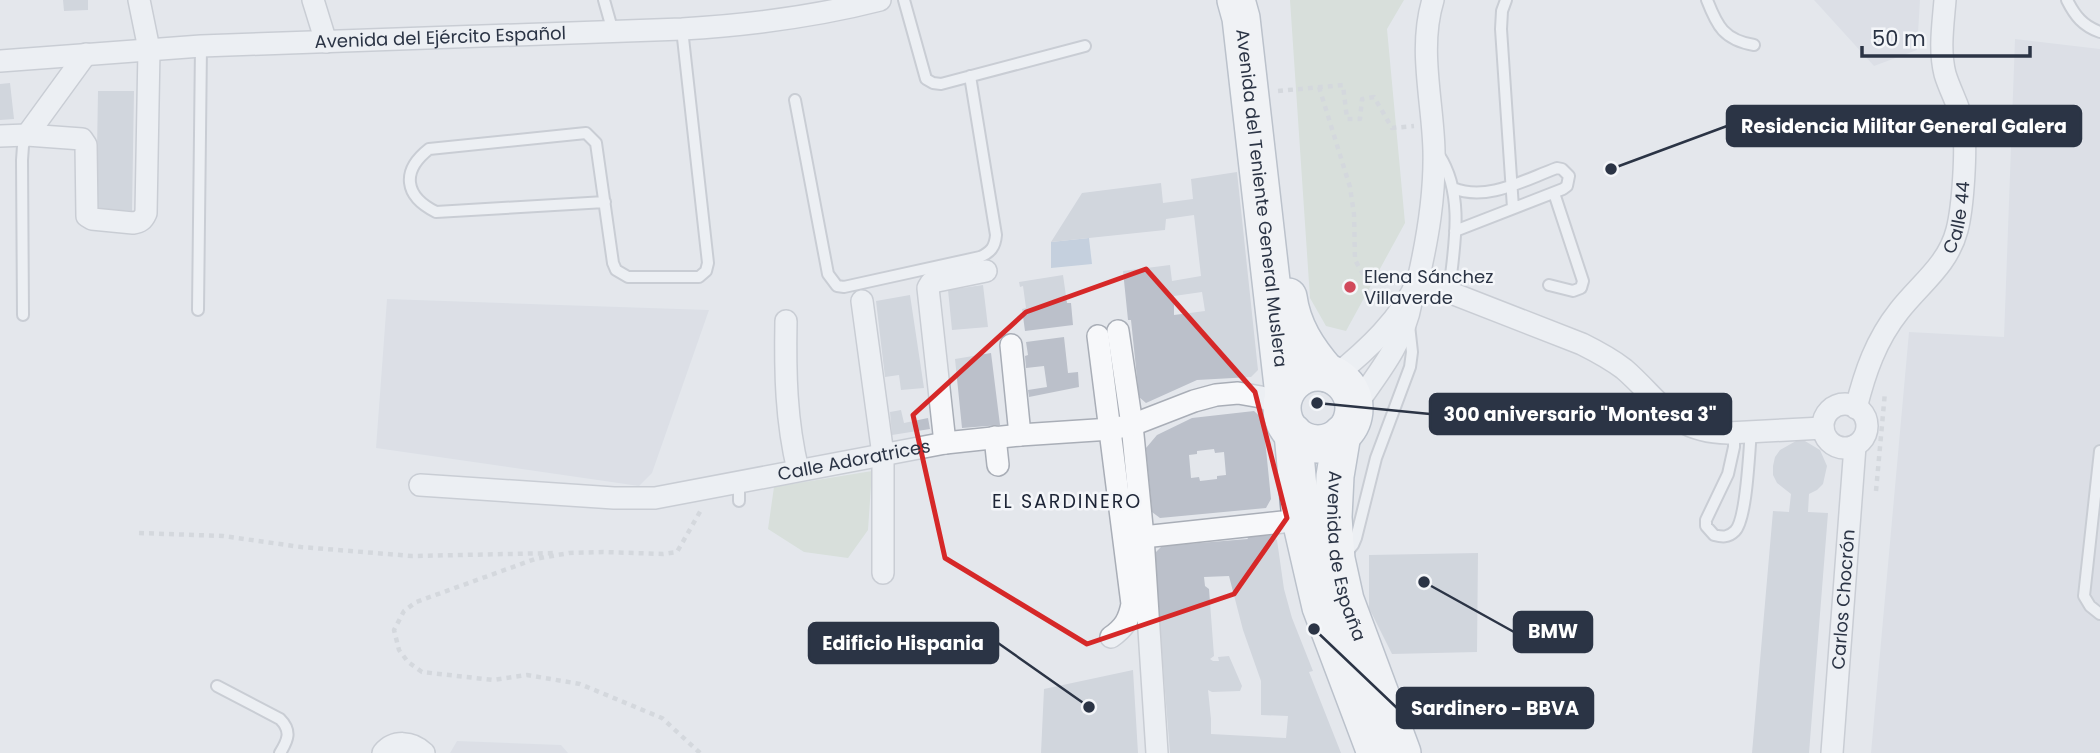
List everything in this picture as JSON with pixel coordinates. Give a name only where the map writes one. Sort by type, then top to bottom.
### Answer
[{"type":"highway","name":"Avenida del Teniente General Muslera","points":[[1236,0],[1242,31],[1286,411]]},
{"type":"highway","name":"Avenida del Teniente General Muslera","points":[[1257,0],[1289,302],[1296,328],[1309,352],[1331,374]]},
{"type":"highway","points":[[1306,374],[1331,374],[1349,390],[1348,421],[1325,443],[1301,439],[1286,411],[1289,386],[1306,374]]},
{"type":"highway","name":"Avenida de España","points":[[1286,411],[1301,520],[1321,607],[1376,753]]},
{"type":"highway","name":"Avenida de España","points":[[1348,421],[1334,489],[1336,559],[1345,600],[1402,753]]},
{"type":"street","points":[[0,136],[82,139],[86,145],[87,216],[92,219],[139,222],[144,219],[149,49],[139,0]]},
{"type":"street","points":[[313,0],[326,42]]},
{"type":"street","name":"Avenida del Ejército Español","points":[[0,61],[201,46],[738,26],[880,0]]},
{"type":"street","name":"Avenida de España","points":[[1348,421],[1396,346],[1408,320],[1432,212],[1434,147],[1427,26],[1433,0]]},
{"type":"street","name":"Calle 44","points":[[1856,408],[1869,364],[1883,335],[1901,309],[1937,270],[1953,244],[1960,216],[1964,133],[1942,57],[1945,0]]},
{"type":"street","points":[[27,135],[86,54]]},
{"type":"street","points":[[945,443],[928,288],[931,283],[937,281],[986,271]]},
{"type":"street","points":[[1415,286],[1449,292],[1582,344],[1623,369],[1670,414],[1690,426],[1715,432],[1823,428]]},
{"type":"street","name":"Avenida de España","points":[[1331,374],[1378,337],[1415,286]]},
{"type":"street","points":[[862,301],[883,455],[883,573]]},
{"type":"street","points":[[786,321],[788,415],[798,470]]},
{"type":"street","points":[[1111,637],[1122,629],[1130,618],[1132,604],[1111,429],[1108,334],[1132,425],[1143,537],[1157,753]]},
{"type":"street","points":[[1011,345],[1020,435]]},
{"type":"street","name":"Calle Adoratrices","points":[[420,485],[635,499],[739,492],[798,470],[945,443],[1132,425],[1216,395],[1238,393],[1261,397],[1286,411]]},
{"type":"street","points":[[1843,405],[1856,408],[1867,424],[1864,437],[1855,446],[1834,446],[1824,435],[1823,421],[1830,410],[1843,405]]},
{"type":"street","points":[[995,437],[998,465]]},
{"type":"street","name":"Carlos Chocrón","points":[[1832,753],[1855,446]]},
{"type":"street","points":[[1143,537],[1301,520]]},
{"type":"street","points":[[383,753],[389,746],[404,743],[424,753]]},
{"type":"lane","points":[[604,0],[613,32]]},
{"type":"lane","points":[[904,0],[926,79],[933,83],[1085,46]]},
{"type":"lane","points":[[1506,0],[1500,29],[1513,208]]},
{"type":"lane","points":[[1707,0],[1722,31],[1737,41],[1754,45]]},
{"type":"lane","points":[[2067,0],[2078,20],[2100,32]]},
{"type":"lane","points":[[605,202],[436,212],[421,205],[412,191],[410,174],[416,159],[429,149],[586,133],[596,144],[616,270],[628,277],[699,277],[706,271],[708,263],[682,29]]},
{"type":"lane","points":[[198,310],[201,46]]},
{"type":"lane","points":[[795,100],[828,274],[837,286],[844,287],[980,257],[989,253],[995,245],[996,235],[970,76]]},
{"type":"lane","points":[[23,315],[22,160],[27,135]]},
{"type":"lane","points":[[1434,147],[1453,188],[1455,231],[1449,292]]},
{"type":"lane","points":[[1453,188],[1482,194],[1557,168],[1569,176],[1567,186],[1554,193],[1455,231]]},
{"type":"lane","points":[[1549,285],[1573,291],[1581,288],[1584,281],[1554,193]]},
{"type":"lane","points":[[1336,559],[1349,551],[1356,538],[1376,458],[1410,367],[1411,336],[1408,320]]},
{"type":"lane","points":[[1743,432],[1746,487],[1740,523],[1734,532],[1725,537],[1714,535],[1706,526],[1706,520],[1728,474],[1743,432]]},
{"type":"lane","points":[[2100,451],[2084,596],[2090,606],[2100,614]]},
{"type":"lane","points":[[217,686],[286,724],[288,739],[280,753]]},
{"type":"path","points":[[1266,92],[1343,85],[1347,119],[1360,119],[1362,99],[1374,97],[1392,128],[1432,124]]},
{"type":"path","points":[[1319,87],[1350,187],[1354,214],[1355,260],[1367,281]]},
{"type":"path","points":[[1875,496],[1885,389]]},
{"type":"path","points":[[139,533],[223,536],[301,547],[412,556],[603,552],[671,554],[677,552],[681,546],[706,499]]},
{"type":"path","points":[[603,552],[535,559],[416,602],[404,611],[394,630],[399,650],[408,663],[422,672],[493,680],[527,675],[580,684],[662,718],[700,753]]},
{"type":"highlighted area","points":[[1146,269],[1255,392],[1287,518],[1234,594],[1087,644],[945,558],[913,415],[1026,312]]},
{"type":"shaded area","points":[[1814,0],[1920,0],[1917,50],[1874,66]]},
{"type":"shaded area","points":[[2015,39],[2100,49],[2100,753],[1871,753],[1909,332],[2004,337]]},
{"type":"shaded area","points":[[387,299],[709,310],[652,473],[639,486],[376,448]]},
{"type":"shaded area","points":[[457,741],[561,745],[568,753],[450,753]]},
{"type":"green space","points":[[1290,0],[1404,0],[1387,29],[1405,223],[1346,331],[1326,326],[1310,298]]},
{"type":"green space","points":[[872,471],[868,530],[848,558],[804,552],[768,529],[774,487]]},
{"type":"water","points":[[1089,238],[1092,264],[1051,268],[1051,242]]},
{"type":"building","points":[[63,0],[88,0],[88,10],[64,11]]},
{"type":"building","points":[[10,83],[14,119],[0,120],[0,84]]},
{"type":"building","points":[[98,91],[134,91],[132,211],[96,209]]},
{"type":"building","points":[[1237,172],[1258,370],[1251,377],[1197,380],[1146,403],[1139,397],[1123,271],[1170,265],[1172,281],[1201,276],[1194,215],[1166,219],[1165,230],[1051,242],[1082,193],[1161,183],[1163,203],[1193,199],[1191,179]],"holes":[[[1202,292],[1205,311],[1174,315],[1174,296]]]},
{"type":"building","points":[[1063,275],[1067,303],[1071,303],[1073,325],[1025,331],[1022,309],[1026,308],[1023,286],[1020,287],[1019,282]]},
{"type":"building","points":[[983,285],[988,327],[952,330],[948,290]]},
{"type":"building","points":[[910,295],[924,388],[901,390],[899,375],[885,377],[876,301]]},
{"type":"building","points":[[1064,337],[1068,373],[1078,372],[1079,387],[1029,397],[1028,390],[1047,387],[1044,366],[1026,368],[1026,342]]},
{"type":"building","points":[[991,353],[1000,425],[962,428],[955,359]]},
{"type":"building","points":[[901,410],[904,423],[928,418],[930,429],[892,435],[890,412]]},
{"type":"building","points":[[1254,411],[1263,419],[1271,499],[1266,508],[1160,518],[1152,512],[1146,448],[1157,435],[1192,418]],"holes":[[[1214,449],[1215,453],[1224,452],[1226,475],[1200,481],[1199,477],[1191,478],[1189,455]]]},
{"type":"building","points":[[1796,441],[1805,441],[1820,450],[1827,466],[1823,484],[1809,494],[1808,512],[1828,513],[1809,753],[1752,753],[1773,511],[1789,512],[1791,494],[1777,483],[1773,466],[1780,450]]},
{"type":"building","points":[[1271,535],[1277,540],[1284,589],[1292,618],[1313,671],[1309,672],[1341,753],[1170,753],[1154,554],[1162,546],[1248,539],[1247,537]],"holes":[[[1229,576],[1243,630],[1261,681],[1261,715],[1288,716],[1286,738],[1211,734],[1208,690],[1240,691],[1242,686],[1229,656],[1218,657],[1219,661],[1210,659],[1214,656],[1209,589],[1205,586],[1204,577]]]},
{"type":"building","points":[[1478,553],[1477,652],[1392,654],[1369,608],[1369,555]]},
{"type":"building","points":[[1133,670],[1138,753],[1041,753],[1044,689]]},
{"type":"place","name":"Residencia Militar General Galera","points":[[1611,169]]},
{"type":"place","name":"Elena Sánchez Villaverde","points":[[1350,287]]},
{"type":"place","name":"300 aniversario \"Montesa 3\"","points":[[1317,403]]},
{"type":"place","name":"BMW","points":[[1424,582]]},
{"type":"place","name":"Sardinero - BBVA","points":[[1314,629]]},
{"type":"place","name":"Edificio Hispania","points":[[1089,707]]},
{"type":"district","name":"EL SARDINERO","points":[[1067,501]]}]
